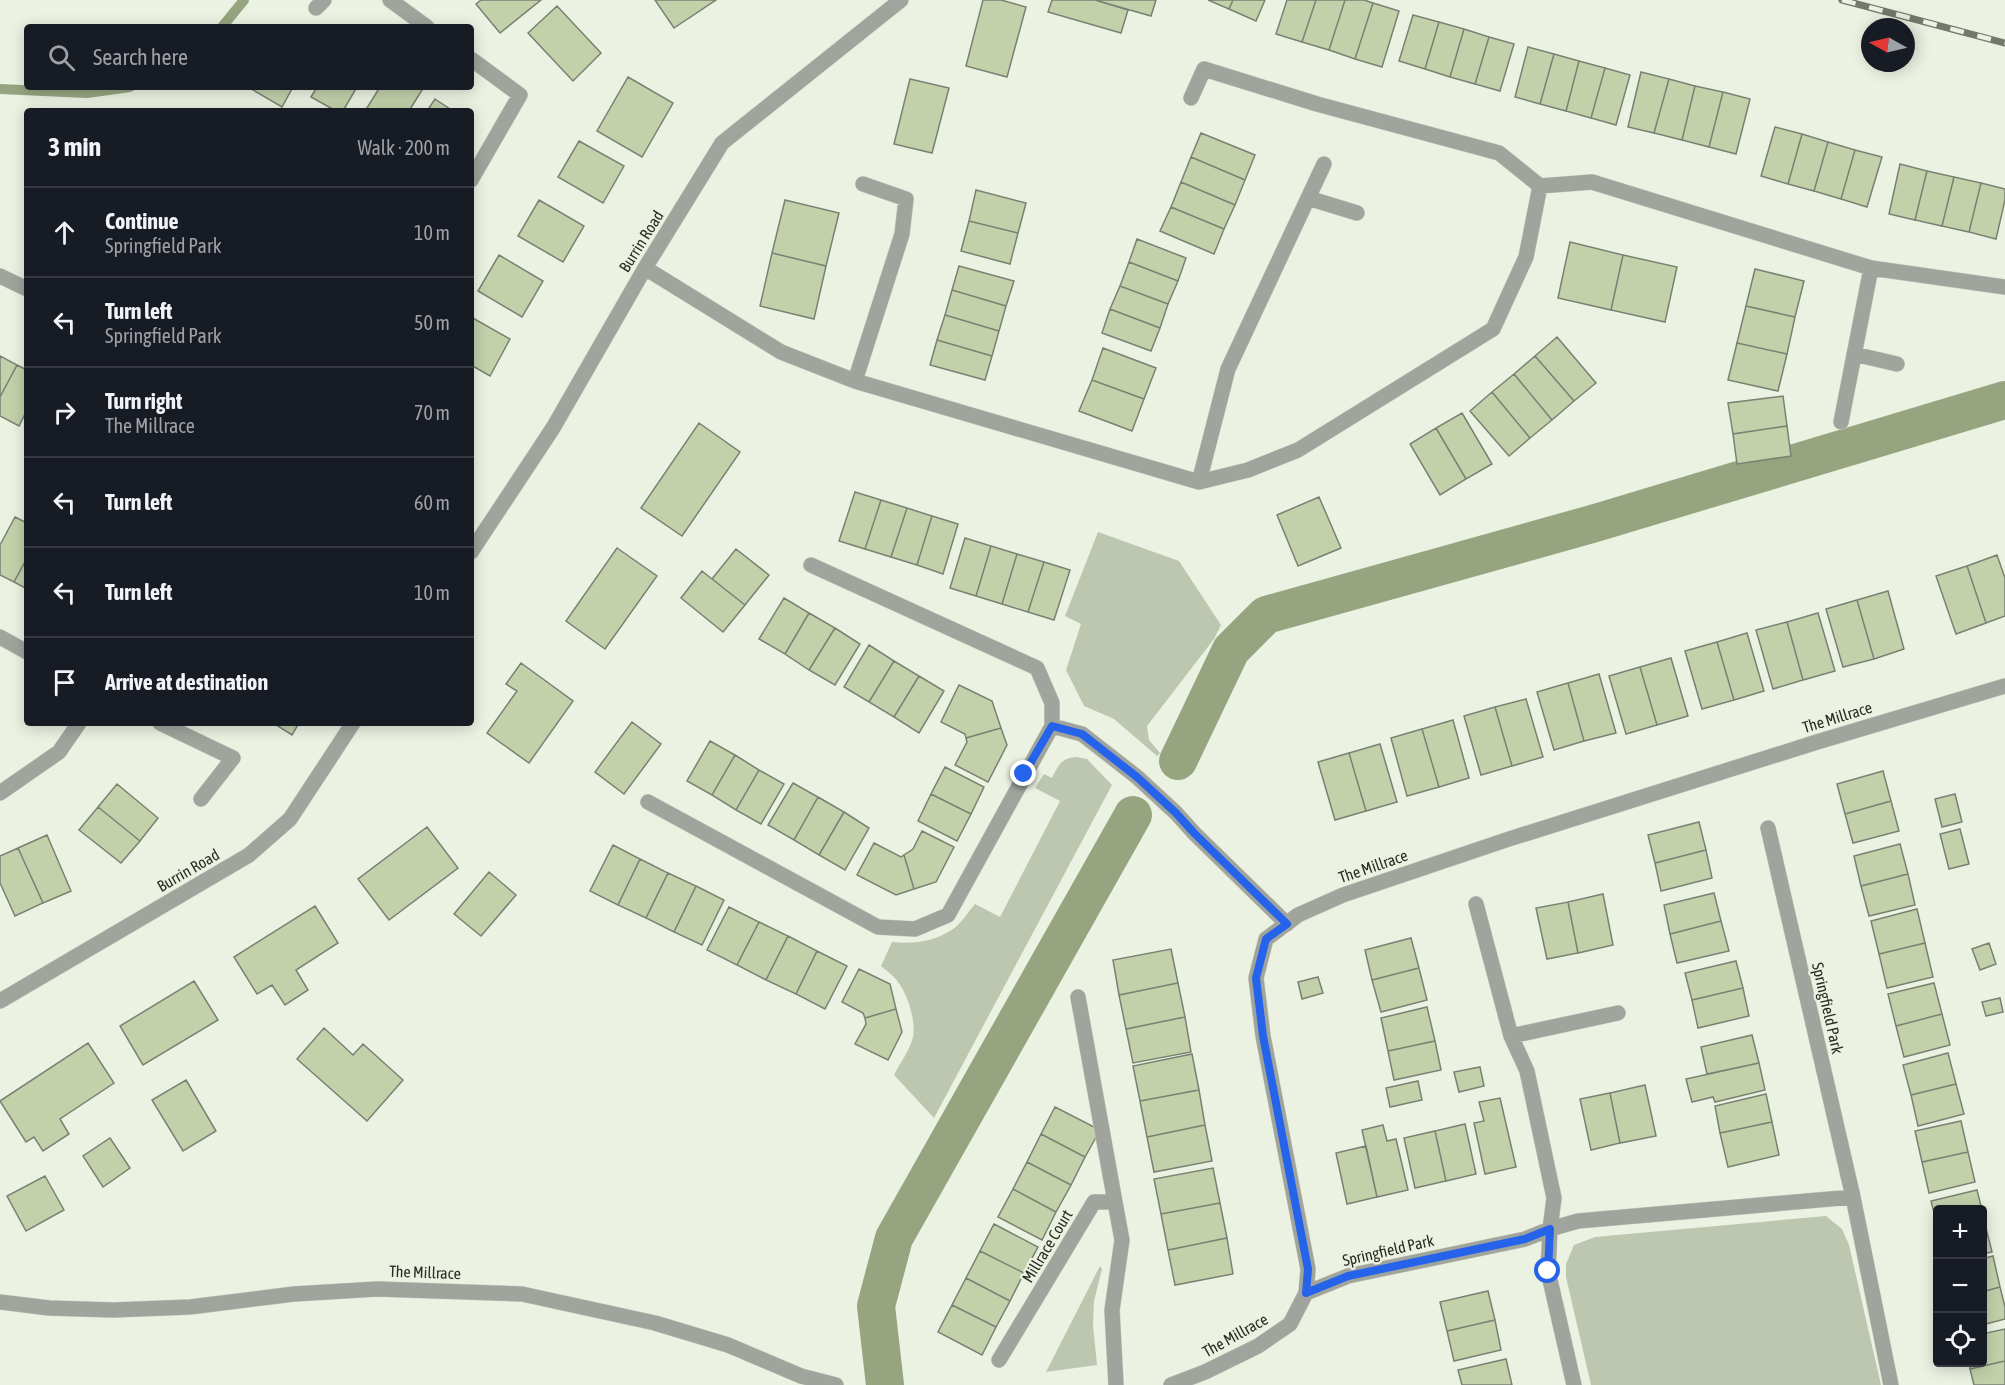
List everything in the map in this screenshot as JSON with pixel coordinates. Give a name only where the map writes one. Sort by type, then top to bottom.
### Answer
[{"type":"street","points":[[390,0],[423,24]]},
{"type":"street","name":"Burrin Road","points":[[474,543],[553,428],[645,268],[722,143],[901,0]]},
{"type":"street","points":[[474,61],[520,95],[474,175]]},
{"type":"street","points":[[1191,98],[1204,69],[1317,104],[1499,153],[1540,186],[1592,182],[1871,268],[2005,287]]},
{"type":"street","points":[[1199,482],[1228,369],[1324,164]]},
{"type":"street","points":[[855,381],[902,234],[906,199],[863,184]]},
{"type":"street","points":[[645,268],[781,352],[855,381],[1199,482],[1248,470],[1298,450],[1493,329],[1526,257],[1540,186]]},
{"type":"street","points":[[1308,198],[1357,213]]},
{"type":"street","points":[[1841,422],[1871,268]]},
{"type":"street","points":[[0,276],[24,288]]},
{"type":"street","points":[[1854,354],[1897,364]]},
{"type":"street","points":[[648,802],[878,927],[915,929],[948,915],[1052,726],[1052,703],[1037,668],[811,565]]},
{"type":"street","points":[[0,637],[24,650]]},
{"type":"street","name":"The Millrace","points":[[1171,1385],[1258,1347],[1290,1324],[1306,1293],[1308,1269],[1263,1036],[1256,978],[1266,939],[1298,915],[1343,895],[1509,839],[1817,742],[2005,686]]},
{"type":"street","points":[[0,793],[59,752],[77,726]]},
{"type":"street","points":[[166,726],[233,758],[201,799]]},
{"type":"street","name":"Burrin Road","points":[[0,1001],[249,855],[290,819],[351,726]]},
{"type":"street","points":[[1052,726],[1082,734],[1137,777],[1287,924]]},
{"type":"street","name":"Springfield Park","points":[[1767,828],[1853,1197],[1891,1385]]},
{"type":"street","points":[[1476,904],[1511,1036],[1527,1071],[1554,1198],[1548,1271],[1574,1385]]},
{"type":"street","points":[[1078,997],[1122,1240],[1112,1310],[1116,1385]]},
{"type":"street","points":[[1511,1036],[1618,1013]]},
{"type":"street","name":"Springfield Park","points":[[1306,1293],[1348,1276],[1525,1239],[1578,1221],[1853,1197]]},
{"type":"street","name":"Millrace Court","points":[[999,1360],[1094,1202],[1115,1202]]},
{"type":"street","name":"The Millrace","points":[[0,1302],[49,1308],[113,1310],[190,1307],[294,1294],[377,1289],[522,1294],[655,1323],[728,1345],[801,1376],[836,1385]]},
{"type":"green space","points":[[1098,532],[1179,561],[1221,625],[1214,639],[1147,726],[1149,740],[1160,753],[1157,756],[1114,719],[1084,706],[1066,670],[1081,624],[1065,616]]},
{"type":"green space","points":[[1076,757],[1087,759],[1112,785],[934,1118],[894,1075],[912,1042],[914,1031],[910,1008],[902,987],[881,966],[892,942],[908,943],[939,937],[956,927],[975,904],[1000,917],[1060,801],[1035,788],[1044,774],[1052,778],[1063,761]]},
{"type":"green space","points":[[1826,1216],[1842,1229],[1849,1245],[1881,1385],[1591,1385],[1566,1277],[1566,1264],[1574,1245],[1595,1237]]},
{"type":"green space","points":[[1100,1266],[1102,1269],[1094,1301],[1093,1325],[1097,1365],[1046,1372]]},
{"type":"building","points":[[481,0],[541,0],[500,33],[476,4]]},
{"type":"building","points":[[655,0],[716,0],[674,28]]},
{"type":"building","points":[[983,0],[1001,0],[1026,7],[1007,77],[966,66]]},
{"type":"building","points":[[1052,0],[1095,0],[1128,10],[1121,33],[1048,12]]},
{"type":"building","points":[[1095,0],[1156,0],[1151,16]]},
{"type":"building","points":[[1208,0],[1233,0],[1229,9]]},
{"type":"building","points":[[1233,0],[1265,0],[1256,21],[1229,9]]},
{"type":"building","points":[[1287,0],[1316,0],[1302,42],[1276,34]]},
{"type":"building","points":[[1316,0],[1345,0],[1329,50],[1302,42]]},
{"type":"building","points":[[1345,0],[1364,0],[1373,3],[1355,59],[1329,50]]},
{"type":"building","points":[[1373,3],[1399,11],[1382,67],[1355,59]]},
{"type":"building","points":[[557,6],[601,53],[573,81],[528,33]]},
{"type":"building","points":[[1413,15],[1439,22],[1425,69],[1399,61]]},
{"type":"building","points":[[1439,22],[1464,29],[1450,77],[1425,69]]},
{"type":"building","points":[[1464,29],[1489,37],[1475,84],[1450,77]]},
{"type":"building","points":[[1489,37],[1514,44],[1500,91],[1475,84]]},
{"type":"building","points":[[1528,47],[1554,54],[1540,104],[1515,97]]},
{"type":"building","points":[[1554,54],[1579,61],[1566,111],[1540,104]]},
{"type":"building","points":[[1579,61],[1605,68],[1591,118],[1566,111]]},
{"type":"building","points":[[1605,68],[1630,75],[1616,125],[1591,118]]},
{"type":"building","points":[[1641,72],[1669,79],[1654,133],[1628,127]]},
{"type":"building","points":[[628,77],[673,103],[642,157],[597,131]]},
{"type":"building","points":[[910,79],[949,88],[932,153],[894,144]]},
{"type":"building","points":[[1669,79],[1695,86],[1682,140],[1654,133]]},
{"type":"building","points":[[1695,86],[1723,92],[1709,147],[1682,140]]},
{"type":"building","points":[[253,90],[291,90],[282,107]]},
{"type":"building","points":[[315,90],[355,90],[345,108],[331,108],[311,97]]},
{"type":"building","points":[[378,90],[422,90],[411,108],[367,108]]},
{"type":"building","points":[[1723,92],[1750,99],[1736,154],[1709,147]]},
{"type":"building","points":[[435,99],[448,108],[429,108]]},
{"type":"building","points":[[1775,127],[1802,134],[1788,184],[1761,176]]},
{"type":"building","points":[[1201,133],[1255,155],[1245,180],[1191,157]]},
{"type":"building","points":[[1802,134],[1828,142],[1814,191],[1788,184]]},
{"type":"building","points":[[579,141],[624,166],[603,203],[558,177]]},
{"type":"building","points":[[1828,142],[1855,150],[1841,199],[1814,191]]},
{"type":"building","points":[[1855,150],[1882,157],[1867,207],[1841,199]]},
{"type":"building","points":[[1191,157],[1245,180],[1235,205],[1181,182]]},
{"type":"building","points":[[1900,164],[1927,171],[1915,220],[1889,214]]},
{"type":"building","points":[[1927,171],[1954,177],[1942,226],[1915,220]]},
{"type":"building","points":[[1954,177],[1981,183],[1969,232],[1942,226]]},
{"type":"building","points":[[1181,182],[1235,205],[1224,229],[1171,207]]},
{"type":"building","points":[[1981,183],[2005,189],[2005,200],[1996,239],[1969,232]]},
{"type":"building","points":[[976,190],[1026,203],[1018,233],[969,221]]},
{"type":"building","points":[[539,200],[584,226],[563,262],[518,236]]},
{"type":"building","points":[[785,200],[839,213],[826,266],[772,253]]},
{"type":"building","points":[[1171,207],[1224,229],[1214,254],[1160,231]]},
{"type":"building","points":[[969,221],[1018,233],[1010,264],[961,251]]},
{"type":"building","points":[[1137,239],[1186,258],[1178,281],[1129,262]]},
{"type":"building","points":[[1570,242],[1623,255],[1611,310],[1558,298]]},
{"type":"building","points":[[772,253],[826,266],[814,319],[760,306]]},
{"type":"building","points":[[499,255],[543,281],[522,317],[478,291]]},
{"type":"building","points":[[1623,255],[1677,267],[1665,322],[1611,310]]},
{"type":"building","points":[[1129,262],[1178,281],[1168,304],[1120,286]]},
{"type":"building","points":[[959,266],[1014,281],[1006,306],[952,290]]},
{"type":"building","points":[[1755,269],[1804,281],[1795,317],[1746,306]]},
{"type":"building","points":[[1120,286],[1168,304],[1160,328],[1110,309]]},
{"type":"building","points":[[952,290],[1006,306],[999,331],[945,315]]},
{"type":"building","points":[[1746,306],[1795,317],[1787,354],[1737,343]]},
{"type":"building","points":[[1110,309],[1160,328],[1151,351],[1102,333]]},
{"type":"building","points":[[945,315],[999,331],[992,356],[937,340]]},
{"type":"building","points":[[474,319],[510,339],[490,376],[474,367]]},
{"type":"building","points":[[1557,337],[1596,383],[1574,401],[1535,356]]},
{"type":"building","points":[[937,340],[992,356],[985,380],[930,365]]},
{"type":"building","points":[[1737,343],[1787,354],[1778,391],[1728,380]]},
{"type":"building","points":[[1103,348],[1156,368],[1144,399],[1092,380]]},
{"type":"building","points":[[0,356],[17,365],[0,397]]},
{"type":"building","points":[[1535,356],[1574,401],[1552,420],[1514,374]]},
{"type":"building","points":[[17,365],[24,368],[24,416],[19,426],[0,416],[0,397]]},
{"type":"building","points":[[1514,374],[1552,420],[1530,438],[1492,392]]},
{"type":"building","points":[[1092,380],[1144,399],[1132,431],[1079,411]]},
{"type":"building","points":[[1492,392],[1530,438],[1509,456],[1470,411]]},
{"type":"building","points":[[1783,396],[1787,426],[1733,434],[1728,403]]},
{"type":"building","points":[[1462,413],[1492,464],[1466,479],[1436,428]]},
{"type":"building","points":[[699,423],[740,452],[682,536],[641,508]]},
{"type":"building","points":[[1787,426],[1791,456],[1737,464],[1733,434]]},
{"type":"building","points":[[1436,428],[1466,479],[1440,495],[1410,444]]},
{"type":"building","points":[[855,492],[881,500],[865,549],[839,541]]},
{"type":"building","points":[[1319,497],[1341,548],[1298,566],[1277,515]]},
{"type":"building","points":[[881,500],[907,508],[891,557],[865,549]]},
{"type":"building","points":[[907,508],[932,516],[917,565],[891,557]]},
{"type":"building","points":[[932,516],[958,524],[943,574],[917,565]]},
{"type":"building","points":[[15,517],[24,522],[24,564],[14,582],[0,575],[0,545]]},
{"type":"building","points":[[965,538],[991,546],[976,596],[950,588]]},
{"type":"building","points":[[991,546],[1017,554],[1002,604],[976,596]]},
{"type":"building","points":[[617,548],[657,576],[605,649],[566,621]]},
{"type":"building","points":[[736,549],[769,575],[745,605],[712,579]]},
{"type":"building","points":[[1017,554],[1044,562],[1028,612],[1002,604]]},
{"type":"building","points":[[1997,555],[2005,578],[2005,616],[1986,623],[1967,566]]},
{"type":"building","points":[[1044,562],[1070,570],[1054,620],[1028,612]]},
{"type":"building","points":[[24,564],[24,587],[14,582]]},
{"type":"building","points":[[1967,566],[1986,623],[1956,634],[1936,576]]},
{"type":"building","points":[[702,571],[745,605],[723,632],[681,598]]},
{"type":"building","points":[[1888,591],[1904,649],[1874,659],[1857,600]]},
{"type":"building","points":[[784,598],[809,613],[785,654],[759,639]]},
{"type":"building","points":[[1857,600],[1874,659],[1843,667],[1826,609]]},
{"type":"building","points":[[809,613],[835,628],[809,670],[785,654]]},
{"type":"building","points":[[1818,613],[1835,671],[1803,680],[1787,622]]},
{"type":"building","points":[[1787,622],[1803,680],[1773,689],[1756,630]]},
{"type":"building","points":[[835,628],[860,644],[835,685],[809,670]]},
{"type":"building","points":[[1747,633],[1764,691],[1734,700],[1717,642]]},
{"type":"building","points":[[1717,642],[1734,700],[1702,709],[1685,651]]},
{"type":"building","points":[[869,645],[894,661],[869,702],[844,687]]},
{"type":"building","points":[[1671,658],[1688,716],[1657,725],[1640,667]]},
{"type":"building","points":[[894,661],[919,676],[894,717],[869,702]]},
{"type":"building","points":[[521,663],[573,701],[529,763],[487,733],[517,691],[506,684]]},
{"type":"building","points":[[1640,667],[1657,725],[1626,734],[1609,676]]},
{"type":"building","points":[[1599,674],[1616,733],[1584,741],[1568,683]]},
{"type":"building","points":[[919,676],[944,691],[919,733],[894,717]]},
{"type":"building","points":[[1568,683],[1584,741],[1554,750],[1537,692]]},
{"type":"building","points":[[959,685],[992,701],[1001,728],[966,738],[965,734],[941,722]]},
{"type":"building","points":[[1526,699],[1543,757],[1512,766],[1495,707]]},
{"type":"building","points":[[1495,707],[1512,766],[1481,775],[1464,716]]},
{"type":"building","points":[[1453,720],[1469,778],[1439,787],[1422,729]]},
{"type":"building","points":[[632,722],[661,744],[624,794],[595,772]]},
{"type":"building","points":[[278,726],[297,726],[292,735]]},
{"type":"building","points":[[1001,728],[1007,745],[988,782],[955,765],[967,742],[966,738]]},
{"type":"building","points":[[1422,729],[1439,787],[1407,796],[1391,738]]},
{"type":"building","points":[[710,741],[735,755],[712,795],[687,781]]},
{"type":"building","points":[[1380,744],[1397,802],[1366,811],[1349,753]]},
{"type":"building","points":[[1349,753],[1366,811],[1335,820],[1318,762]]},
{"type":"building","points":[[735,755],[759,770],[736,810],[712,795]]},
{"type":"building","points":[[945,767],[984,787],[971,814],[931,794]]},
{"type":"building","points":[[759,770],[784,784],[761,824],[736,810]]},
{"type":"building","points":[[1883,771],[1891,801],[1845,814],[1837,784]]},
{"type":"building","points":[[793,783],[818,797],[794,840],[768,825]]},
{"type":"building","points":[[117,784],[158,818],[140,841],[98,807]]},
{"type":"building","points":[[931,794],[971,814],[957,841],[918,821]]},
{"type":"building","points":[[1955,794],[1962,822],[1942,827],[1935,799]]},
{"type":"building","points":[[818,797],[844,812],[819,855],[794,840]]},
{"type":"building","points":[[1891,801],[1899,831],[1853,843],[1845,814]]},
{"type":"building","points":[[98,807],[140,841],[121,863],[79,830]]},
{"type":"building","points":[[844,812],[869,828],[845,870],[819,855]]},
{"type":"building","points":[[1699,822],[1706,850],[1655,863],[1648,835]]},
{"type":"building","points":[[427,827],[458,868],[389,920],[358,879]]},
{"type":"building","points":[[1960,829],[1969,864],[1949,869],[1940,834]]},
{"type":"building","points":[[922,831],[954,847],[936,882],[914,889],[904,855],[913,849]]},
{"type":"building","points":[[47,835],[71,891],[43,903],[18,848]]},
{"type":"building","points":[[874,843],[901,857],[904,855],[914,889],[896,895],[857,875]]},
{"type":"building","points":[[1900,844],[1908,874],[1861,886],[1854,856]]},
{"type":"building","points":[[613,845],[640,859],[618,905],[590,891]]},
{"type":"building","points":[[18,848],[43,903],[15,916],[0,883],[0,856]]},
{"type":"building","points":[[1706,850],[1712,878],[1661,891],[1655,863]]},
{"type":"building","points":[[640,859],[668,873],[646,918],[618,905]]},
{"type":"building","points":[[489,872],[516,895],[481,936],[454,914]]},
{"type":"building","points":[[668,873],[696,886],[674,932],[646,918]]},
{"type":"building","points":[[1908,874],[1915,905],[1869,916],[1861,886]]},
{"type":"building","points":[[696,886],[724,900],[702,945],[674,932]]},
{"type":"building","points":[[1714,893],[1721,921],[1670,934],[1664,905]]},
{"type":"building","points":[[1603,894],[1613,945],[1578,953],[1568,902]]},
{"type":"building","points":[[1568,902],[1578,953],[1547,959],[1536,908]]},
{"type":"building","points":[[315,906],[338,943],[296,970],[308,990],[285,1005],[272,985],[257,994],[234,957]]},
{"type":"building","points":[[729,907],[759,922],[737,965],[707,950]]},
{"type":"building","points":[[1917,909],[1925,943],[1879,954],[1871,921]]},
{"type":"building","points":[[1721,921],[1729,951],[1677,963],[1670,934]]},
{"type":"building","points":[[759,922],[788,936],[766,980],[737,965]]},
{"type":"building","points":[[788,936],[817,951],[796,994],[766,980]]},
{"type":"building","points":[[1411,938],[1419,968],[1372,980],[1365,950]]},
{"type":"building","points":[[1925,943],[1933,977],[1887,988],[1879,954]]},
{"type":"building","points":[[1989,943],[1996,964],[1980,970],[1972,949]]},
{"type":"building","points":[[1171,949],[1178,983],[1119,995],[1113,960]]},
{"type":"building","points":[[817,951],[847,966],[825,1009],[796,994]]},
{"type":"building","points":[[1736,961],[1743,988],[1692,1000],[1685,973]]},
{"type":"building","points":[[1419,968],[1427,1000],[1381,1012],[1372,980]]},
{"type":"building","points":[[859,969],[890,984],[896,1009],[865,1018],[863,1013],[842,1002]]},
{"type":"building","points":[[1318,977],[1323,993],[1302,999],[1298,982]]},
{"type":"building","points":[[194,981],[218,1020],[143,1065],[120,1026]]},
{"type":"building","points":[[1178,983],[1185,1017],[1126,1029],[1119,995]]},
{"type":"building","points":[[1934,983],[1942,1014],[1896,1026],[1888,994]]},
{"type":"building","points":[[1743,988],[1749,1016],[1698,1028],[1692,1000]]},
{"type":"building","points":[[2000,998],[2003,1012],[1986,1016],[1982,1002]]},
{"type":"building","points":[[1427,1007],[1435,1041],[1388,1051],[1381,1018]]},
{"type":"building","points":[[896,1009],[902,1032],[888,1060],[855,1044],[866,1024],[865,1018]]},
{"type":"building","points":[[1942,1014],[1950,1045],[1904,1057],[1896,1026]]},
{"type":"building","points":[[1185,1017],[1191,1052],[1133,1063],[1126,1029]]},
{"type":"building","points":[[324,1028],[353,1055],[363,1044],[403,1080],[367,1121],[297,1059]]},
{"type":"building","points":[[1752,1035],[1759,1063],[1707,1074],[1701,1047]]},
{"type":"building","points":[[1435,1041],[1441,1070],[1394,1080],[1388,1051]]},
{"type":"building","points":[[88,1043],[114,1083],[60,1119],[69,1134],[43,1151],[34,1137],[26,1142],[0,1101]]},
{"type":"building","points":[[1948,1053],[1956,1084],[1911,1095],[1903,1065]]},
{"type":"building","points":[[1192,1054],[1199,1090],[1140,1101],[1133,1066]]},
{"type":"building","points":[[1759,1063],[1765,1090],[1715,1102],[1713,1097],[1692,1102],[1686,1079]]},
{"type":"building","points":[[1480,1067],[1484,1086],[1459,1092],[1454,1072]]},
{"type":"building","points":[[186,1080],[216,1131],[183,1151],[152,1100]]},
{"type":"building","points":[[1418,1081],[1422,1100],[1390,1107],[1386,1088]]},
{"type":"building","points":[[1956,1084],[1964,1114],[1918,1126],[1911,1095]]},
{"type":"building","points":[[1645,1085],[1656,1136],[1620,1143],[1610,1093]]},
{"type":"building","points":[[1199,1090],[1205,1125],[1147,1137],[1140,1101]]},
{"type":"building","points":[[1610,1093],[1620,1143],[1591,1150],[1580,1099]]},
{"type":"building","points":[[1766,1094],[1772,1122],[1720,1133],[1715,1106]]},
{"type":"building","points":[[1500,1098],[1516,1167],[1485,1174],[1474,1123],[1484,1121],[1479,1102]]},
{"type":"building","points":[[1055,1107],[1100,1130],[1085,1157],[1041,1134]]},
{"type":"building","points":[[1961,1121],[1968,1152],[1922,1162],[1915,1131]]},
{"type":"building","points":[[1772,1122],[1779,1155],[1728,1167],[1720,1133]]},
{"type":"building","points":[[1465,1124],[1476,1174],[1446,1181],[1435,1131]]},
{"type":"building","points":[[1205,1125],[1212,1161],[1154,1172],[1147,1137]]},
{"type":"building","points":[[1383,1125],[1387,1141],[1396,1139],[1408,1190],[1377,1197],[1362,1130]]},
{"type":"building","points":[[1435,1131],[1446,1181],[1415,1188],[1404,1138]]},
{"type":"building","points":[[1041,1134],[1085,1157],[1071,1185],[1027,1162]]},
{"type":"building","points":[[110,1138],[130,1168],[103,1187],[83,1156]]},
{"type":"building","points":[[1366,1146],[1377,1197],[1347,1204],[1336,1153]]},
{"type":"building","points":[[1968,1152],[1975,1182],[1929,1193],[1922,1162]]},
{"type":"building","points":[[1027,1162],[1071,1185],[1056,1212],[1013,1189]]},
{"type":"building","points":[[1213,1168],[1220,1203],[1161,1214],[1154,1179]]},
{"type":"building","points":[[45,1176],[64,1210],[26,1231],[7,1196]]},
{"type":"building","points":[[1013,1189],[1056,1212],[1042,1240],[998,1217]]},
{"type":"building","points":[[1977,1190],[1981,1205],[1933,1205],[1933,1209],[1931,1201]]},
{"type":"building","points":[[1220,1203],[1227,1238],[1168,1250],[1161,1214]]},
{"type":"building","points":[[994,1224],[1038,1247],[1024,1273],[980,1251]]},
{"type":"building","points":[[1987,1232],[1992,1252],[1987,1253]]},
{"type":"building","points":[[1227,1238],[1233,1274],[1175,1285],[1168,1250]]},
{"type":"building","points":[[980,1251],[1024,1273],[1010,1301],[966,1278]]},
{"type":"building","points":[[1993,1256],[2000,1287],[1987,1291],[1987,1259]]},
{"type":"building","points":[[966,1278],[1010,1301],[996,1327],[952,1305]]},
{"type":"building","points":[[2000,1287],[2005,1307],[2005,1319],[1987,1324],[1987,1291]]},
{"type":"building","points":[[1488,1291],[1495,1320],[1447,1331],[1440,1302]]},
{"type":"building","points":[[952,1305],[996,1327],[982,1355],[938,1332]]},
{"type":"building","points":[[1495,1320],[1501,1350],[1454,1361],[1447,1331]]},
{"type":"building","points":[[2005,1329],[2005,1361],[1987,1365],[1987,1333]]},
{"type":"building","points":[[1506,1359],[1512,1385],[1462,1385],[1458,1370]]},
{"type":"building","points":[[2005,1361],[2005,1385],[1974,1385],[1970,1369],[1987,1367]]},
{"type":"waterway","points":[[224,24],[244,0]]},
{"type":"waterway","points":[[0,89],[87,93],[108,90]]},
{"type":"waterway","points":[[1178,761],[1231,650],[1266,615],[1592,524],[2005,400]]},
{"type":"waterway","points":[[885,1385],[876,1306],[894,1238],[1133,815]]},
{"type":"railway","points":[[1842,0],[2005,43]]},
{"type":"route","points":[[1024,774],[1052,726],[1082,734],[1137,777],[1176,813],[1287,924],[1266,939],[1256,978],[1263,1036],[1308,1269],[1306,1293],[1348,1276],[1525,1239],[1550,1229],[1548,1271]]}]
